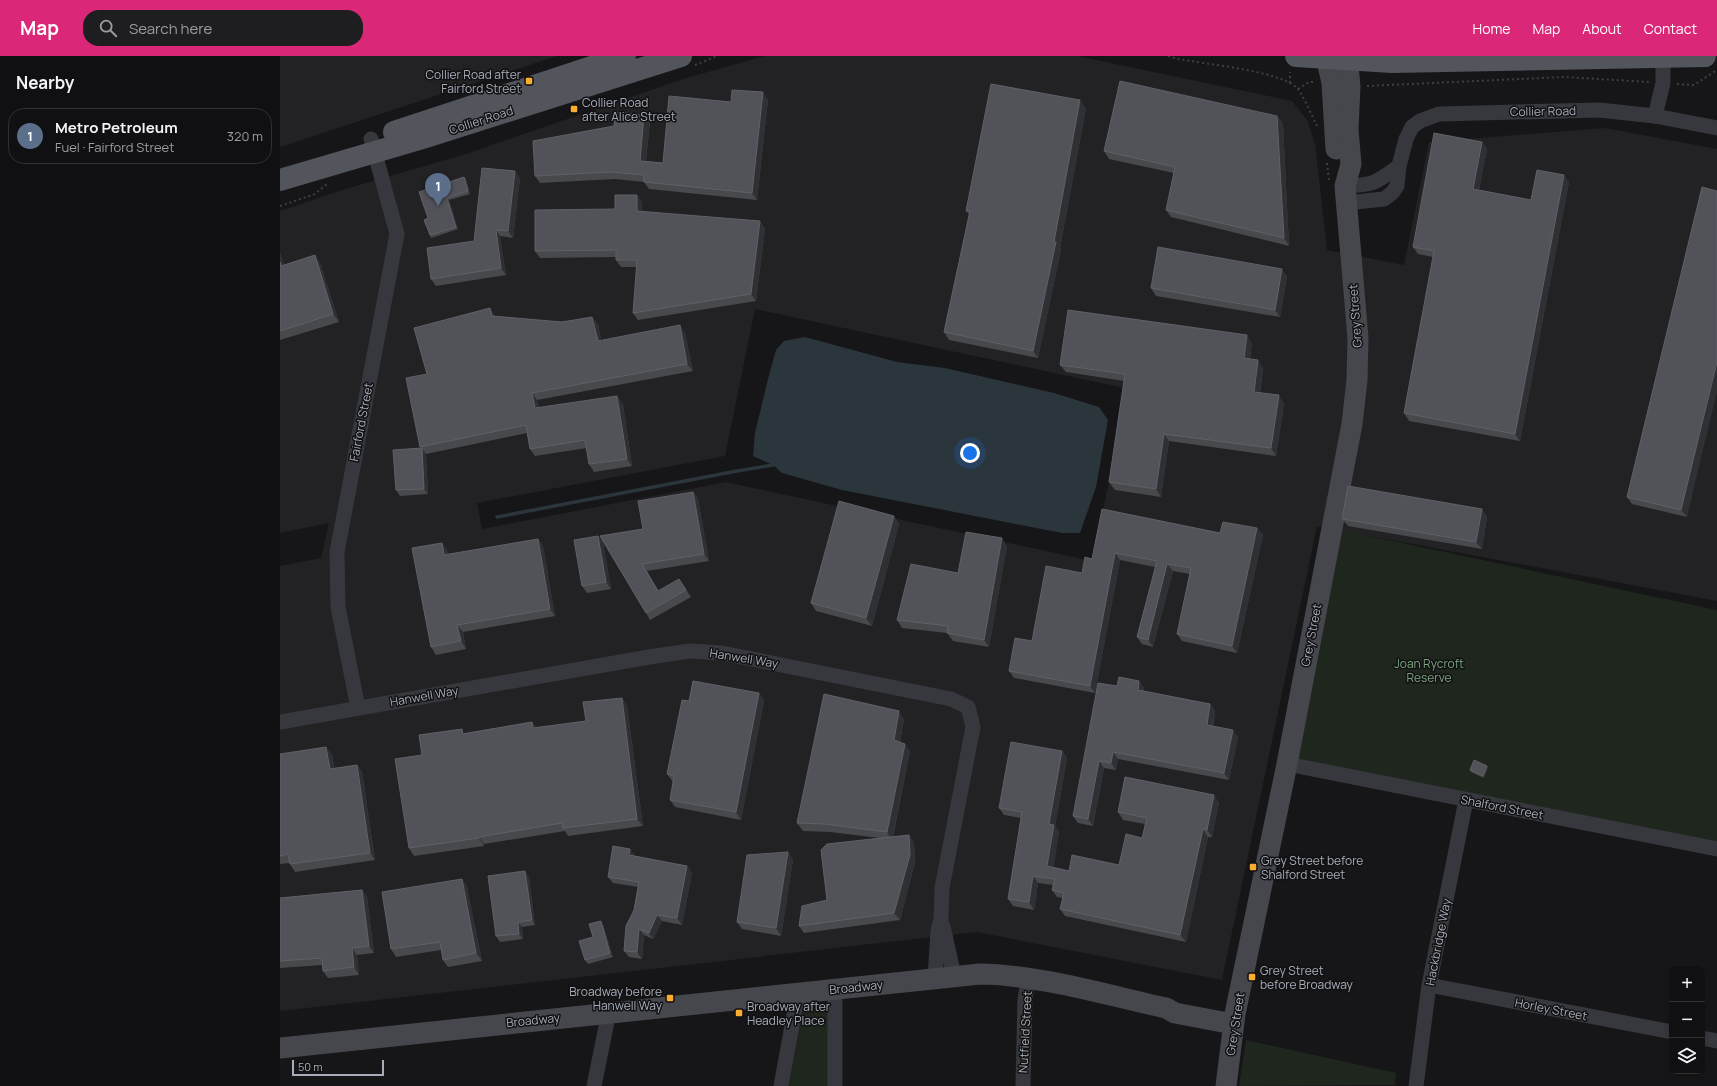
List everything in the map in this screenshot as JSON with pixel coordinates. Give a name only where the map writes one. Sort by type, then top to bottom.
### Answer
[{"type":"main road","name":"Collier Road","points":[[280,180],[373,145],[625,56]]},
{"type":"main road","name":"Collier Road","points":[[280,166],[373,145],[433,135],[652,60],[681,56]]},
{"type":"main road","points":[[1296,56],[1420,62],[1705,56]]},
{"type":"street","name":"Grey Street","points":[[1226,1086],[1234,1019],[1287,764],[1352,424],[1357,380],[1358,338],[1341,189],[1351,164],[1337,58]]},
{"type":"street","points":[[1655,116],[1663,83],[1663,58]]},
{"type":"street","name":"Collier Road","points":[[1341,189],[1384,199],[1392,193],[1397,186],[1399,166],[1406,139],[1412,127],[1439,114],[1599,110],[1655,116],[1717,128]]},
{"type":"street","name":"Fairford Street","points":[[358,708],[338,608],[337,552],[397,234],[373,145]]},
{"type":"street","name":"Hanwell Way","points":[[280,722],[690,651],[722,652],[951,699],[968,707],[973,727],[942,888],[941,920],[945,977]]},
{"type":"street","name":"Shalford Street","points":[[1287,764],[1717,849]]},
{"type":"street","name":"Hackbridge Way","points":[[1416,1086],[1429,985],[1466,800]]},
{"type":"street","name":"Broadway","points":[[280,1048],[609,1012],[980,974],[1002,974],[1029,978],[1166,1008],[1175,1013],[1234,1019]]},
{"type":"street","name":"Nutfield Street","points":[[1023,1086],[1025,998],[1029,978]]},
{"type":"street","name":"Horley Street","points":[[1429,985],[1669,1031]]},
{"type":"street","points":[[835,989],[835,1086]]},
{"type":"street","points":[[781,1086],[798,993]]},
{"type":"street","points":[[594,1086],[609,1012]]},
{"type":"street","points":[[1705,1039],[1717,1041]]},
{"type":"path","points":[[1168,56],[1268,74],[1290,83],[1298,89],[1320,130]]},
{"type":"path","points":[[1372,87],[1564,77],[1694,85],[1717,70]]},
{"type":"path","points":[[1326,156],[1341,189]]},
{"type":"path","points":[[280,206],[316,194],[332,181]]},
{"type":"shaded area","points":[[280,56],[557,56],[280,147]]},
{"type":"shaded area","points":[[765,56],[1077,56],[1292,101],[1307,120],[1315,144],[1327,250],[1404,265],[1429,142],[1605,128],[1717,149],[1717,601],[1317,526],[1222,980],[977,932],[280,1011],[280,566],[321,558],[329,523],[280,533],[280,211],[342,190],[466,154],[686,78]],"holes":[[[755,309],[1129,389],[1092,561],[726,482],[482,529],[477,503],[725,456]]]},
{"type":"shaded area","points":[[805,337],[897,362],[945,368],[1054,393],[1099,407],[1108,420],[1096,487],[1080,533],[1062,533],[842,490],[782,473],[773,465],[753,456],[755,433],[776,350],[784,341]]},
{"type":"green space","name":"Joan Rycroft Reserve","points":[[1332,528],[1717,610],[1717,849],[1287,764]]},
{"type":"green space","points":[[816,1002],[822,1003],[825,1006],[829,1015],[829,1086],[789,1086],[802,1012],[808,1004]]},
{"type":"green space","points":[[1246,1040],[1396,1073],[1395,1085],[1239,1086]]},
{"type":"building","points":[[1120,81],[1277,116],[1284,238],[1166,210],[1175,167],[1104,151]]},
{"type":"building","points":[[991,84],[1080,100],[1054,242],[1056,242],[1033,351],[944,332],[970,211],[966,211]]},
{"type":"building","points":[[732,90],[763,92],[752,193],[644,182],[644,175],[610,172],[535,176],[533,141],[614,126],[615,112],[644,115],[640,161],[663,163],[669,96],[731,102]]},
{"type":"building","points":[[1434,133],[1482,142],[1473,189],[1531,200],[1537,170],[1564,175],[1515,434],[1404,413],[1434,251],[1413,247]]},
{"type":"building","points":[[482,168],[515,171],[508,231],[496,230],[501,268],[431,279],[427,248],[474,241]]},
{"type":"building","points":[[464,177],[468,191],[447,198],[456,227],[430,235],[424,220],[428,218],[419,192]]},
{"type":"building","points":[[1702,187],[1717,191],[1717,362],[1681,510],[1627,497]]},
{"type":"building","points":[[615,195],[637,195],[637,211],[760,221],[751,294],[633,313],[637,260],[616,260],[616,250],[535,251],[535,210],[615,209]]},
{"type":"building","points":[[1158,247],[1282,269],[1275,310],[1151,288]]},
{"type":"building","points":[[315,255],[333,314],[280,331],[280,262],[281,266]]},
{"type":"building","points":[[490,308],[492,316],[562,322],[592,317],[598,341],[680,325],[687,364],[532,393],[535,408],[617,396],[627,459],[589,464],[585,440],[530,449],[526,425],[420,447],[406,378],[427,374],[414,328]]},
{"type":"building","points":[[1068,310],[1247,335],[1244,358],[1258,360],[1254,392],[1279,395],[1271,448],[1164,434],[1156,489],[1109,482],[1125,374],[1060,365]]},
{"type":"building","points":[[422,448],[424,489],[396,490],[393,450]]},
{"type":"building","points":[[1348,486],[1482,509],[1476,542],[1342,519]]},
{"type":"building","points":[[693,492],[704,554],[642,564],[658,591],[679,579],[686,590],[646,613],[600,536],[643,529],[638,501]]},
{"type":"building","points":[[839,501],[894,516],[866,618],[811,603]]},
{"type":"building","points":[[1102,509],[1220,533],[1223,522],[1257,528],[1232,646],[1177,634],[1191,568],[1167,564],[1148,640],[1137,637],[1157,561],[1115,553],[1090,686],[1009,671],[1015,638],[1032,641],[1046,566],[1082,573],[1085,557],[1092,559]]},
{"type":"building","points":[[966,532],[1002,538],[984,640],[947,633],[948,626],[897,620],[911,564],[958,573]]},
{"type":"building","points":[[598,536],[606,582],[582,586],[574,540]]},
{"type":"building","points":[[538,539],[550,609],[457,625],[461,641],[431,647],[412,548],[442,543],[444,555]]},
{"type":"building","points":[[1119,677],[1139,681],[1138,690],[1210,704],[1207,725],[1233,730],[1224,773],[1113,752],[1111,763],[1099,761],[1088,819],[1073,816],[1098,683],[1117,686]]},
{"type":"building","points":[[693,681],[759,693],[736,812],[670,800],[674,776],[667,774],[682,700],[689,701]]},
{"type":"building","points":[[824,694],[899,711],[894,740],[905,744],[887,832],[825,824],[797,823]]},
{"type":"building","points":[[622,698],[637,819],[563,828],[562,823],[479,838],[409,848],[395,759],[422,755],[419,735],[462,729],[463,734],[532,722],[533,728],[586,721],[583,702]]},
{"type":"building","points":[[1011,742],[1062,751],[1049,824],[1054,825],[1047,866],[1069,871],[1072,855],[1119,865],[1126,834],[1142,838],[1147,818],[1118,812],[1125,777],[1214,795],[1207,830],[1203,829],[1180,935],[1060,909],[1064,893],[1052,890],[1055,879],[1033,876],[1029,902],[1008,899],[1022,812],[999,808]]},
{"type":"building","points":[[326,747],[330,769],[357,765],[370,853],[290,864],[288,854],[280,856],[280,754]]},
{"type":"building","points":[[1474,760],[1487,766],[1483,776],[1470,770]]},
{"type":"building","points":[[909,835],[910,855],[894,913],[799,926],[802,906],[827,900],[821,850],[827,844]]},
{"type":"building","points":[[613,846],[630,849],[629,855],[687,866],[677,918],[657,915],[649,933],[639,929],[637,952],[624,951],[626,926],[634,910],[639,882],[608,877]]},
{"type":"building","points":[[788,852],[776,928],[737,922],[747,855]]},
{"type":"building","points":[[525,871],[532,920],[518,922],[519,934],[496,936],[488,876]]},
{"type":"building","points":[[462,879],[476,953],[443,960],[440,942],[391,949],[382,892]]},
{"type":"building","points":[[362,890],[369,946],[352,948],[354,967],[323,971],[322,958],[280,961],[280,898]]},
{"type":"building","points":[[601,921],[610,953],[585,960],[579,941],[593,937],[589,924]]},
{"type":"waterway","points":[[497,517],[773,465]]},
{"type":"place","name":"Collier Road after Fairford Street","points":[[529,81]]},
{"type":"place","name":"Collier Road after Alice Street","points":[[574,109]]},
{"type":"place","name":"Metro Petroleum","points":[[438,206]]},
{"type":"place","name":"Grey Street before Shalford Street","points":[[1253,867]]},
{"type":"place","name":"Grey Street before Broadway","points":[[1252,977]]},
{"type":"place","name":"Broadway before Hanwell Way","points":[[670,998]]},
{"type":"place","name":"Broadway after Headley Place","points":[[739,1013]]}]
